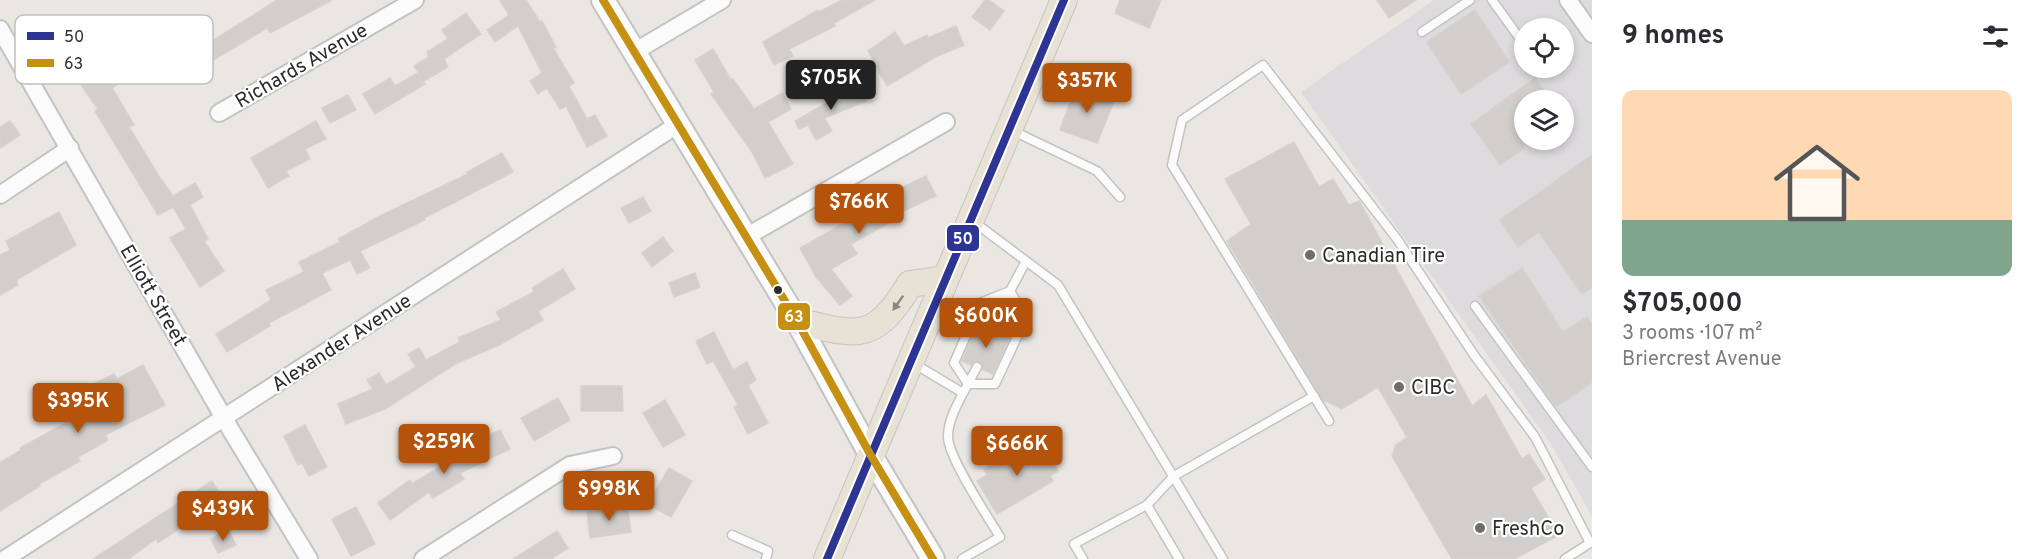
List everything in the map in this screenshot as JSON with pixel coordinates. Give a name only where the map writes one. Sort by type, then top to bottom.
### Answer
[{"type":"main road","points":[[603,0],[744,237],[797,321],[870,454],[932,559]]},
{"type":"main road","points":[[827,559],[945,279],[1011,130],[1064,0]]},
{"type":"main road","points":[[797,321],[846,333],[868,330],[886,318],[910,285],[945,279]]},
{"type":"street","name":"Richards Avenue","points":[[219,113],[415,0]]},
{"type":"street","points":[[634,52],[722,0]]},
{"type":"street","points":[[1569,0],[1592,34]]},
{"type":"street","name":"Elliott Street","points":[[0,29],[15,54]]},
{"type":"street","name":"Elliott Street","points":[[32,84],[224,417],[309,559]]},
{"type":"street","points":[[744,237],[946,122]]},
{"type":"street","name":"Alexander Avenue","points":[[5,559],[677,125]]},
{"type":"street","points":[[0,195],[70,148]]},
{"type":"street","points":[[423,559],[570,465],[613,456]]},
{"type":"lane","points":[[1422,32],[1470,0]]},
{"type":"lane","points":[[1492,0],[1514,31]]},
{"type":"lane","points":[[1329,421],[1172,165],[1182,120],[1263,65],[1397,239],[1474,355],[1535,437],[1590,543],[1565,559]]},
{"type":"lane","points":[[1011,130],[1098,171],[1120,197]]},
{"type":"lane","points":[[971,219],[1058,285],[1223,559]]},
{"type":"lane","points":[[994,330],[1010,291],[1026,261]]},
{"type":"lane","points":[[965,389],[954,363],[981,303],[1010,291]]},
{"type":"lane","points":[[910,361],[965,389],[995,384],[1026,318],[1010,291]]},
{"type":"lane","points":[[1475,306],[1592,467]]},
{"type":"lane","points":[[962,559],[1000,537],[961,470],[947,439],[951,416],[977,368]]},
{"type":"lane","points":[[1083,559],[1074,544],[1147,505],[1174,476],[1314,396]]},
{"type":"lane","points":[[1147,505],[1179,559]]},
{"type":"lane","points":[[732,535],[768,551],[766,559]]},
{"type":"shaded area","points":[[1434,0],[1592,0],[1592,516],[1551,444],[1301,92]]},
{"type":"building","points":[[277,0],[332,0],[270,33],[267,28],[213,60],[213,40]]},
{"type":"building","points":[[500,0],[526,0],[540,22],[542,21],[556,47],[553,48],[574,83],[569,86],[587,119],[595,115],[607,136],[587,147],[566,106],[560,109],[547,88],[538,94],[530,81],[542,73],[518,26],[495,42],[487,30],[509,15]]},
{"type":"building","points":[[842,0],[875,0],[834,23],[835,26],[789,49],[793,56],[774,65],[763,42],[818,10],[819,12]]},
{"type":"building","points":[[985,0],[989,0],[1004,11],[990,30],[972,17]]},
{"type":"building","points":[[1120,0],[1161,0],[1149,28],[1115,13]]},
{"type":"building","points":[[1377,0],[1416,0],[1389,18]]},
{"type":"building","points":[[1475,10],[1509,62],[1461,94],[1427,42]]},
{"type":"building","points":[[466,13],[481,34],[444,59],[448,67],[424,81],[414,66],[429,57],[427,52],[448,39],[442,30]]},
{"type":"building","points":[[956,26],[964,45],[937,56],[887,86],[868,51],[895,32],[904,46],[927,35],[928,38]]},
{"type":"building","points":[[713,49],[731,80],[733,79],[754,109],[782,93],[791,109],[768,122],[793,164],[765,178],[752,152],[711,94],[714,92],[695,60]]},
{"type":"building","points":[[418,73],[425,84],[375,114],[363,94],[390,78],[395,86]]},
{"type":"building","points":[[1535,78],[1544,90],[1518,90]]},
{"type":"building","points":[[81,84],[118,84],[112,88],[134,125],[129,127],[173,196],[195,183],[203,197],[190,205],[208,239],[204,241],[224,271],[200,287],[170,238],[186,229],[173,207],[158,215],[95,111],[98,109]]},
{"type":"building","points":[[859,84],[867,101],[824,118],[832,131],[816,140],[808,125],[799,129],[795,121],[837,97],[835,94]]},
{"type":"building","points":[[1076,86],[1115,99],[1097,143],[1060,130]]},
{"type":"building","points":[[1514,93],[1514,150],[1521,150],[1500,165],[1471,124]]},
{"type":"building","points":[[348,95],[356,110],[330,123],[322,108]]},
{"type":"building","points":[[10,121],[20,135],[0,148],[0,127]]},
{"type":"building","points":[[316,121],[326,139],[305,149],[310,159],[286,171],[289,176],[268,188],[251,158]]},
{"type":"building","points":[[1294,142],[1319,187],[1333,179],[1349,205],[1359,201],[1472,406],[1486,395],[1522,459],[1529,454],[1545,479],[1531,488],[1559,535],[1514,559],[1452,559],[1392,456],[1396,445],[1407,437],[1378,387],[1342,409],[1323,400],[1227,241],[1251,224],[1225,179]]},
{"type":"building","points":[[502,153],[513,172],[424,218],[425,220],[360,251],[370,268],[357,274],[350,260],[322,273],[331,290],[269,323],[270,326],[227,352],[216,334],[271,300],[266,290],[304,272],[299,262],[340,242],[338,239],[380,216],[468,174],[467,172]]},
{"type":"building","points":[[1592,155],[1592,288],[1582,294],[1539,232],[1518,247],[1500,220]]},
{"type":"building","points":[[926,176],[936,196],[899,213],[901,216],[851,244],[857,254],[831,269],[852,296],[840,305],[816,277],[800,248],[900,192],[899,189]]},
{"type":"building","points":[[643,197],[651,211],[629,223],[621,208]]},
{"type":"building","points":[[59,212],[76,245],[16,280],[18,285],[0,295],[0,255],[10,250],[6,241]]},
{"type":"building","points":[[663,237],[673,251],[652,267],[642,253]]},
{"type":"building","points":[[1522,268],[1563,332],[1587,317],[1592,325],[1592,382],[1556,407],[1479,296]]},
{"type":"building","points":[[563,269],[575,289],[538,311],[543,320],[499,345],[455,364],[385,409],[346,424],[338,404],[373,389],[367,380],[379,373],[386,385],[416,367],[408,354],[419,348],[426,360],[460,342],[458,338],[501,320],[496,312],[534,292],[532,288]]},
{"type":"building","points":[[695,273],[700,287],[674,297],[669,283]]},
{"type":"building","points":[[978,324],[988,328],[991,336],[1000,333],[1010,337],[993,374],[983,370],[979,361],[971,365],[962,361]]},
{"type":"building","points":[[714,332],[733,370],[747,362],[756,380],[748,385],[768,423],[748,434],[734,407],[738,405],[713,361],[707,364],[696,341]]},
{"type":"building","points":[[143,365],[165,405],[105,435],[108,440],[78,457],[80,461],[39,484],[40,486],[0,511],[0,463],[21,450],[20,448],[102,403],[93,384],[114,374],[117,379]]},
{"type":"building","points":[[581,386],[622,386],[623,411],[581,411]]},
{"type":"building","points":[[558,398],[570,420],[534,441],[521,418]]},
{"type":"building","points":[[665,400],[685,435],[663,447],[643,413]]},
{"type":"building","points":[[305,425],[327,467],[309,476],[302,463],[298,465],[284,436]]},
{"type":"building","points":[[500,430],[510,449],[460,473],[464,479],[433,498],[429,492],[390,520],[378,503],[410,480],[412,484],[461,454],[459,450]]},
{"type":"building","points":[[1036,443],[1040,450],[1044,447],[1058,471],[1050,476],[1053,481],[997,514],[977,481],[987,475],[984,469],[1023,446],[1025,450]]},
{"type":"building","points":[[669,468],[692,481],[671,517],[648,504]]},
{"type":"building","points":[[212,481],[223,499],[158,543],[156,539],[128,559],[93,559]]},
{"type":"building","points":[[627,506],[631,532],[590,538],[587,512]]},
{"type":"building","points":[[356,507],[375,544],[351,556],[332,519]]},
{"type":"building","points":[[228,530],[236,545],[218,553],[211,539]]},
{"type":"building","points":[[557,531],[568,548],[551,559],[513,559]]},
{"type":"transit line","name":"63","points":[[603,0],[797,321],[870,454],[933,559]]},
{"type":"transit line","name":"50","points":[[827,559],[1064,0]]},
{"type":"place","name":"Canadian Tire","points":[[1310,255]]},
{"type":"place","name":"CIBC","points":[[1399,387]]},
{"type":"place","name":"FreshCo","points":[[1480,528]]}]
